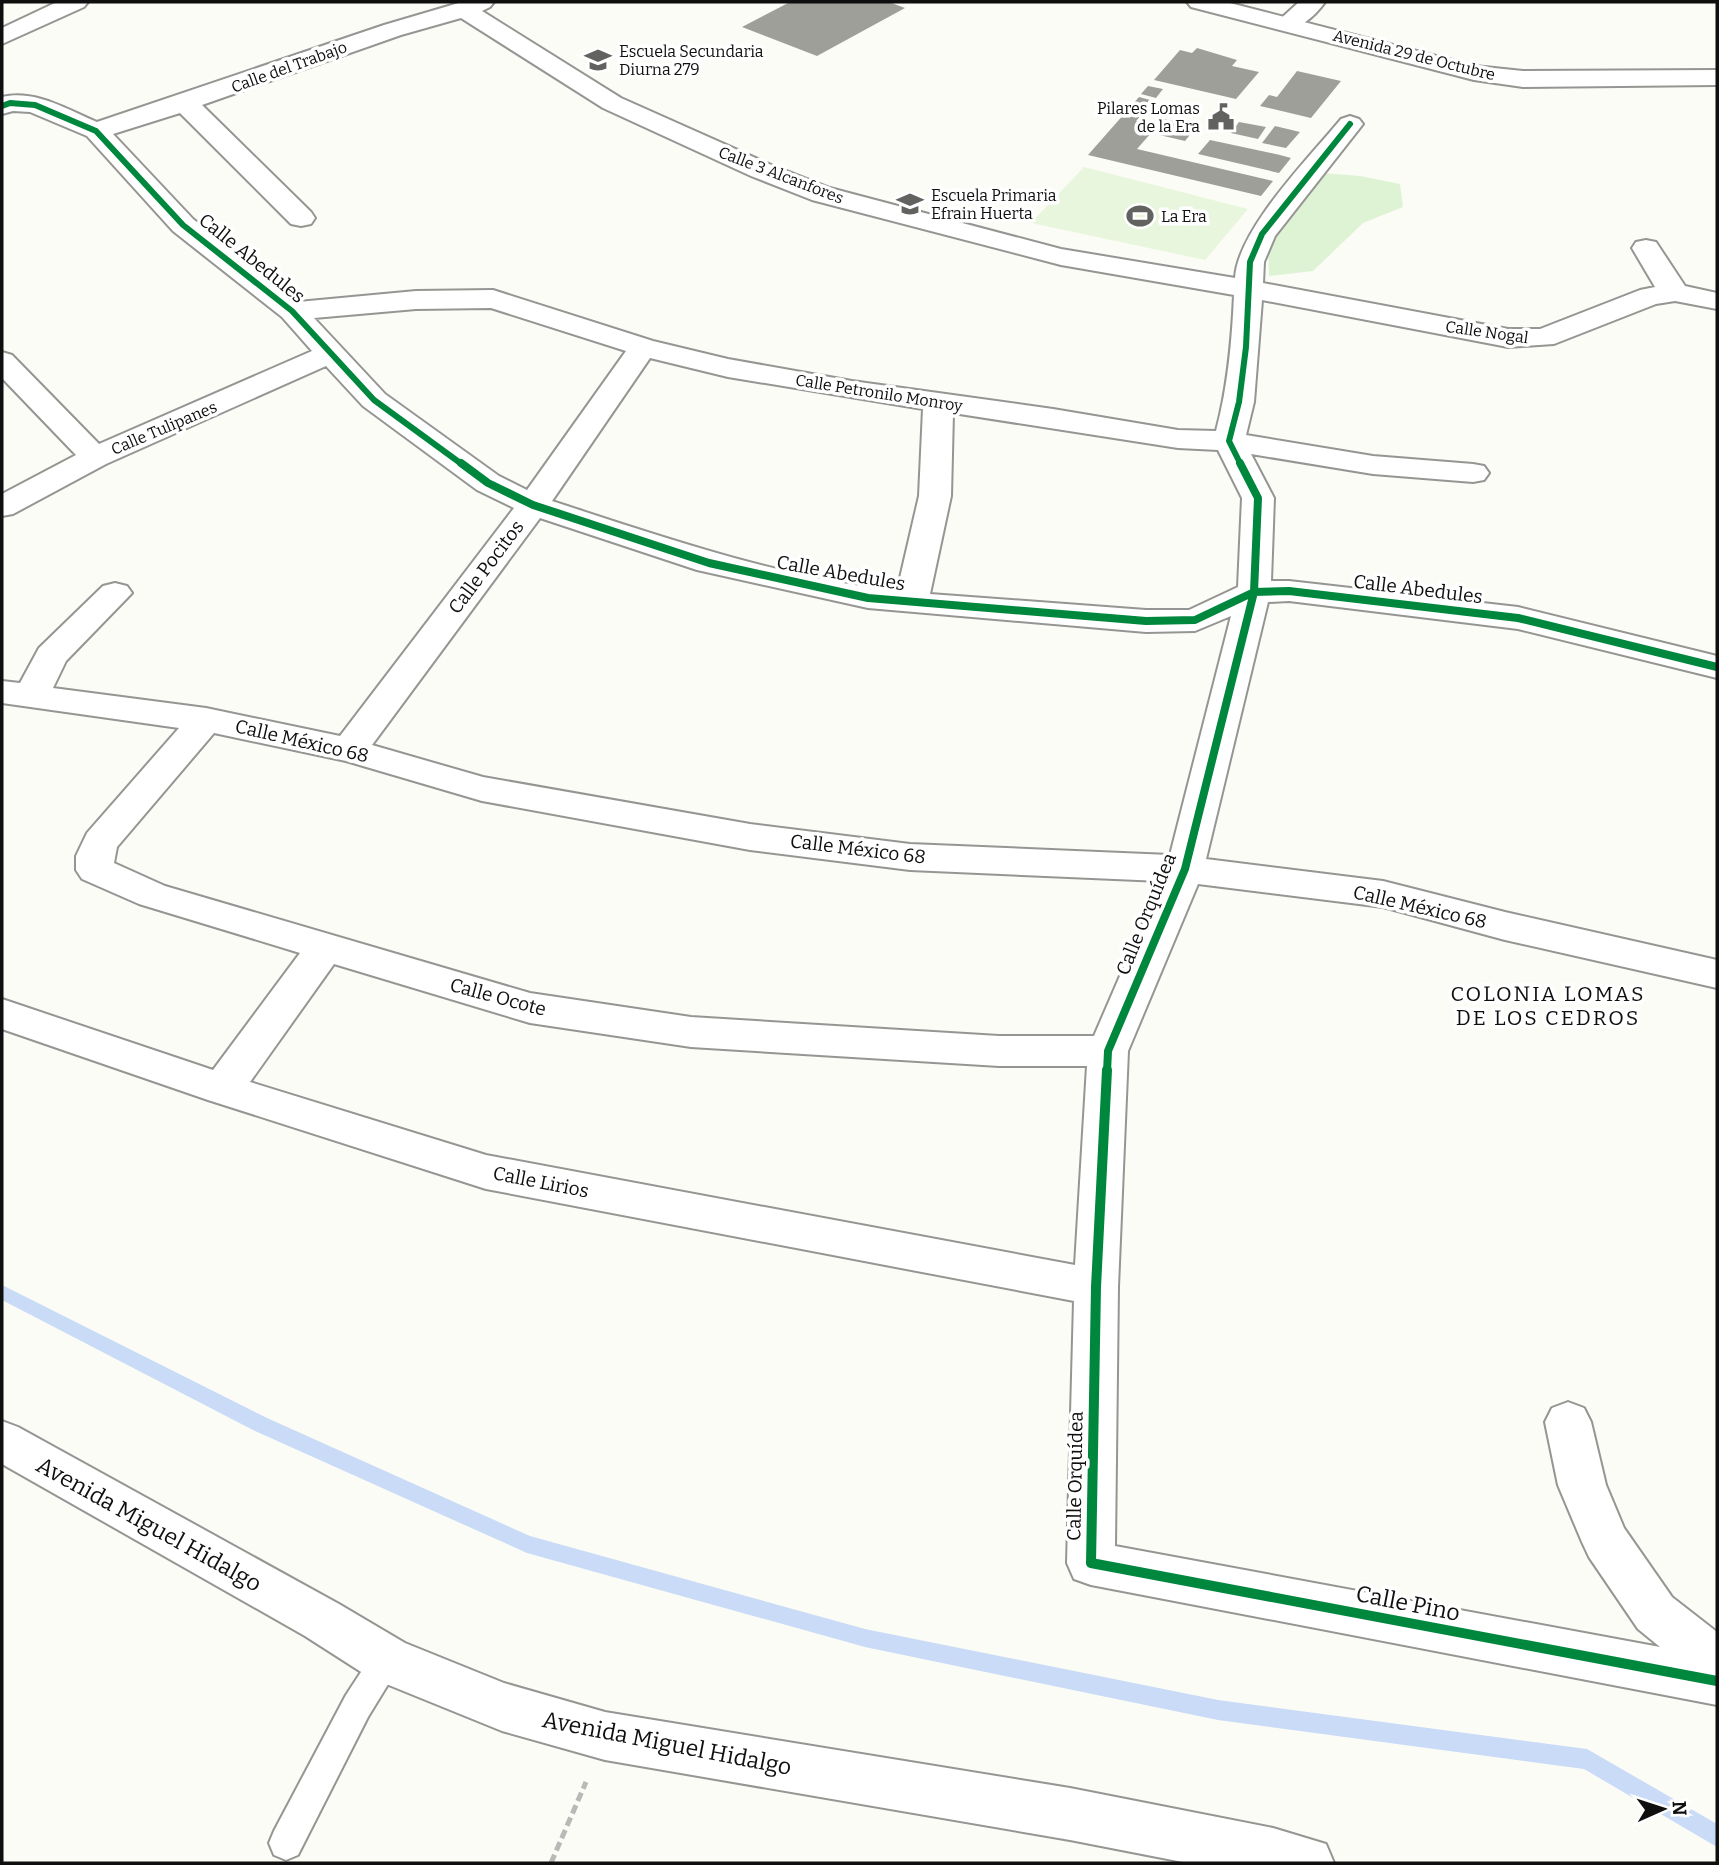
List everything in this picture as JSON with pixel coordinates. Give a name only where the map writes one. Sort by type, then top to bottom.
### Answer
[{"type":"street","points":[[2,37],[76,2]]},
{"type":"street","name":"Avenida 29 de Octubre","points":[[1199,2],[1223,4],[1474,73],[1523,79],[1717,78]]},
{"type":"street","points":[[1288,23],[1313,2]]},
{"type":"street","name":"Calle del Trabajo","points":[[96,131],[186,104],[413,23],[473,6]]},
{"type":"street","name":"Calle 3 Alcanfores","points":[[473,6],[612,103],[821,194],[1061,257],[1250,289]]},
{"type":"street","points":[[2,106],[10,103],[35,106],[96,131]]},
{"type":"street","points":[[186,104],[301,218]]},
{"type":"street","points":[[1229,441],[1239,402],[1250,289],[1250,262],[1262,234],[1350,124]]},
{"type":"street","name":"Calle Abedules","points":[[96,131],[183,225],[292,311],[374,400],[488,483],[533,505],[709,563],[854,595],[911,603],[1146,621],[1195,620],[1254,592],[1289,591],[1518,618],[1717,667]]},
{"type":"street","points":[[1646,248],[1675,292]]},
{"type":"street","name":"Calle Nogal","points":[[1250,289],[1508,338],[1545,338],[1650,296],[1675,292],[1717,301]]},
{"type":"street","name":"Calle Petronilo Monroy","points":[[292,311],[416,300],[493,299],[643,347],[729,368],[1178,439],[1229,441],[1373,465],[1473,473]]},
{"type":"street","name":"Calle Pocitos","points":[[349,750],[533,505],[643,347]]},
{"type":"street","name":"Calle Tulipanes","points":[[2,507],[95,457],[329,354]]},
{"type":"street","points":[[2,361],[95,457]]},
{"type":"street","points":[[911,603],[936,496],[938,403]]},
{"type":"street","name":"Calle Orquídea","points":[[1091,1563],[1096,1287],[1108,1051],[1185,869],[1254,592],[1258,498],[1229,441]]},
{"type":"street","points":[[17,693],[116,593]]},
{"type":"street","name":"Calle México 68","points":[[17,693],[206,720],[349,750],[482,789],[750,837],[910,857],[1185,869],[1383,894],[1505,926],[1717,974]]},
{"type":"street","name":"Calle Ocote","points":[[206,720],[100,842],[95,856],[95,870],[152,895],[530,1008],[691,1032],[999,1051],[1108,1051]]},
{"type":"street","points":[[222,1089],[325,947]]},
{"type":"street","name":"Calle Lirios","points":[[2,1014],[222,1089],[486,1171],[1096,1287]]},
{"type":"street","points":[[1568,1422],[1582,1485],[1606,1542],[1655,1613],[1717,1662]]},
{"type":"street","name":"Avenida Miguel Hidalgo","points":[[2,1441],[322,1620],[387,1660],[502,1707],[605,1736],[1070,1814],[1307,1863]]},
{"type":"street","name":"Calle Pino","points":[[1091,1563],[1717,1681]]},
{"type":"lane","points":[[286,1843],[357,1706],[387,1660]]},
{"type":"path","points":[[551,1863],[605,1736]]},
{"type":"green space","name":"La Era","points":[[1084,167],[1248,209],[1205,260],[1031,223]]},
{"type":"green space","points":[[1321,173],[1360,176],[1400,184],[1403,207],[1363,223],[1313,271],[1269,276],[1268,242]]},
{"type":"building","points":[[790,2],[889,2],[905,8],[817,56],[742,27]]},
{"type":"building","points":[[1197,48],[1237,60],[1232,66],[1259,72],[1236,99],[1154,80],[1180,50],[1192,53]]},
{"type":"building","points":[[1297,71],[1341,81],[1311,118],[1260,106],[1269,95],[1277,97]]},
{"type":"building","points":[[1148,86],[1163,89],[1156,98],[1141,94]]},
{"type":"building","points":[[1139,97],[1154,101],[1136,121],[1154,125],[1159,118],[1197,126],[1185,141],[1151,133],[1137,149],[1273,181],[1261,196],[1088,155]]},
{"type":"building","points":[[1239,122],[1266,127],[1258,139],[1231,133]]},
{"type":"building","points":[[1275,126],[1300,132],[1286,148],[1262,143]]},
{"type":"building","points":[[1210,140],[1291,158],[1279,173],[1198,154]]},
{"type":"waterway","points":[[2,1292],[260,1424],[527,1544],[865,1638],[1218,1710],[1587,1759],[1717,1836]]},
{"type":"cycle path","points":[[2,106],[10,103],[35,105],[96,131],[183,225],[292,311],[374,400],[488,483],[533,505],[709,563],[868,598],[1146,621],[1195,620],[1254,592],[1289,591],[1518,618],[1717,667]]},
{"type":"cycle path","points":[[1350,124],[1262,234],[1250,262],[1246,347],[1239,402],[1229,441],[1258,498],[1254,592],[1185,869],[1108,1051],[1096,1287],[1091,1563],[1717,1681]]},
{"type":"place","name":"Escuela Secundaria Diurna 279","points":[[598,60]]},
{"type":"place","name":"Pilares Lomas de la Era","points":[[1221,117]]},
{"type":"place","name":"Escuela Primaria Efrain Huerta","points":[[910,204]]},
{"type":"place","name":"La Era","points":[[1140,216]]},
{"type":"district","name":"COLONIA LOMAS DE LOS CEDROS","points":[[1548,1006]]}]
